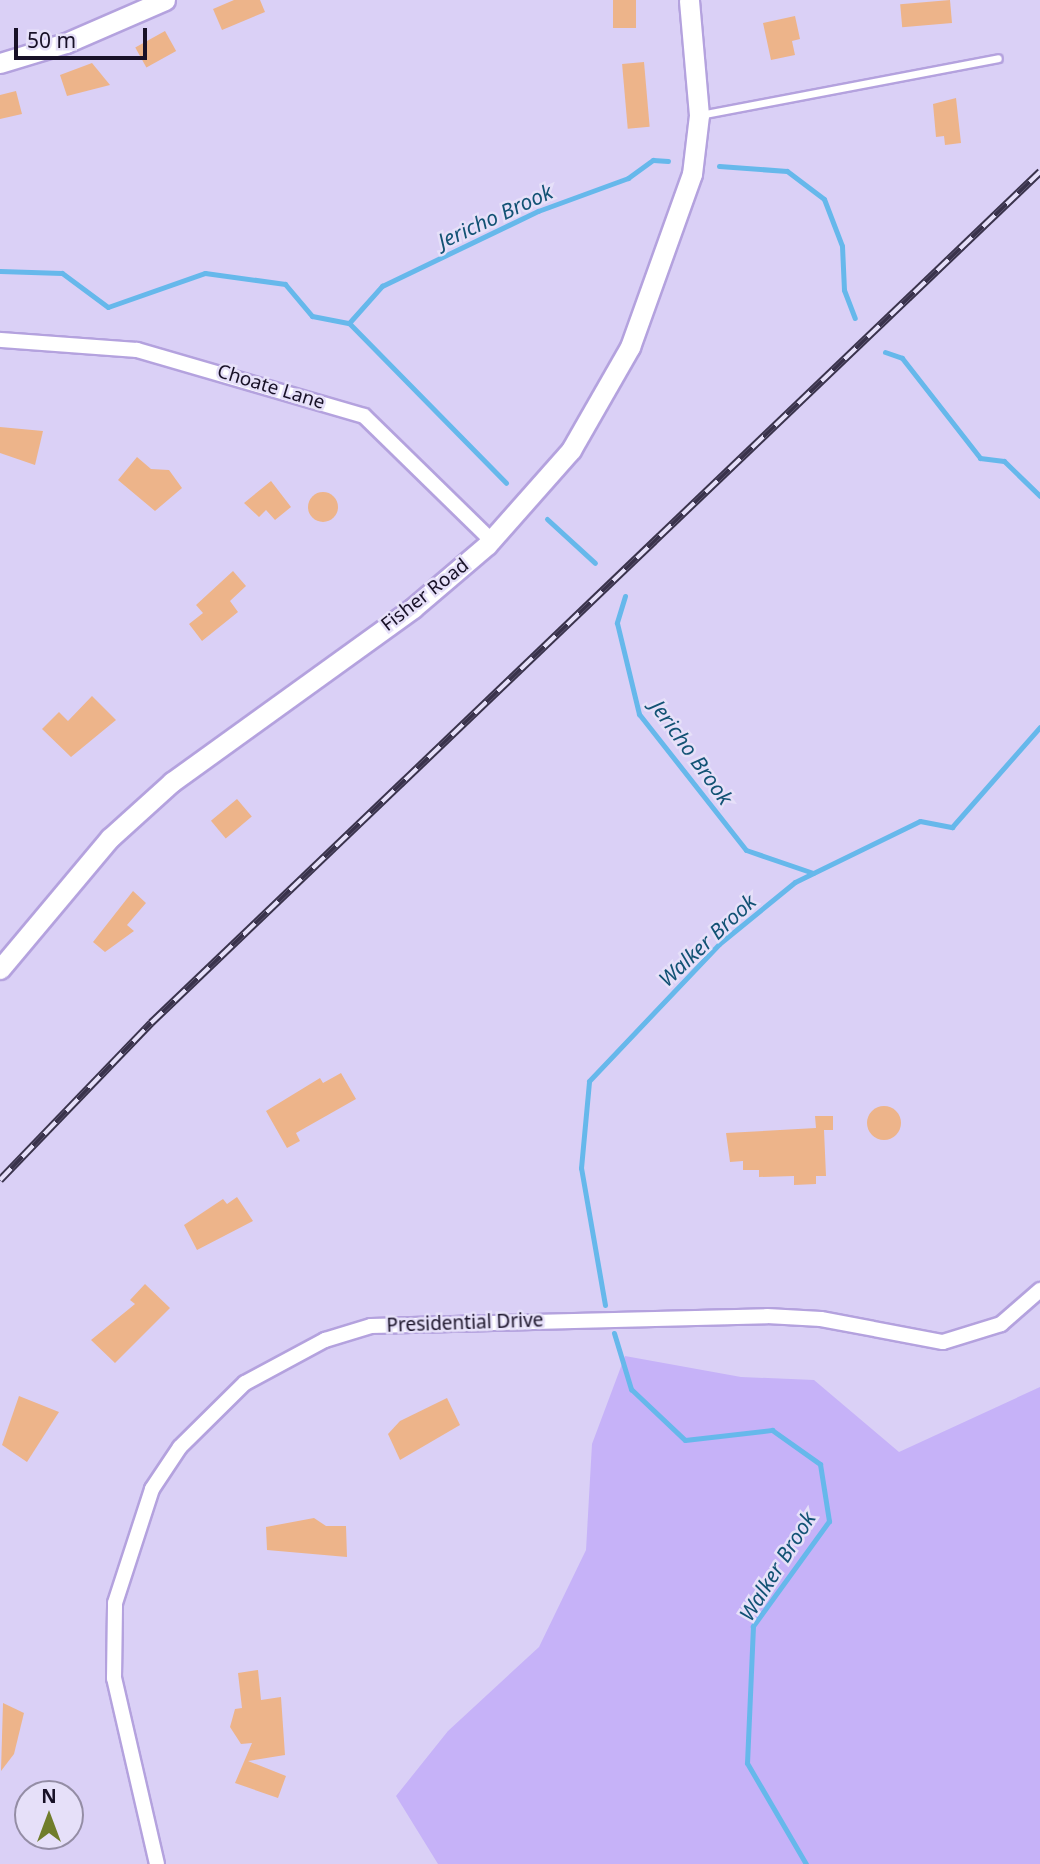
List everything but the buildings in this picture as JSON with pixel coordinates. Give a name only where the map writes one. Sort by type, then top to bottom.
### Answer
[{"type":"street","points":[[0,63],[66,43],[166,0]]},
{"type":"street","name":"Fisher Road","points":[[0,969],[65,885],[172,782],[412,608],[492,541],[571,450],[630,347],[692,174],[699,115],[689,0]]},
{"type":"street","name":"Choate Lane","points":[[0,340],[137,350],[363,416],[492,541]]},
{"type":"street","name":"Presidential Drive","points":[[156,1864],[116,1689],[115,1603],[152,1489],[180,1447],[245,1382],[325,1340],[371,1326],[766,1316],[821,1319],[943,1342],[1001,1324],[1040,1290]]},
{"type":"lane","points":[[699,115],[998,58]]},
{"type":"shaded area","points":[[625,1356],[741,1377],[814,1380],[899,1452],[1040,1387],[1040,1864],[438,1864],[396,1796],[448,1731],[539,1647],[586,1550],[592,1444]]},
{"type":"waterway","name":"Jericho Brook","points":[[0,271],[62,273],[108,307],[205,273],[285,284],[312,316],[349,323],[382,286],[538,211],[628,178],[653,160],[668,161]]},
{"type":"waterway","name":"Jericho Brook","points":[[719,166],[787,171],[824,199],[842,246],[844,290],[855,318]]},
{"type":"waterway","name":"Jericho Brook","points":[[349,323],[506,483]]},
{"type":"waterway","name":"Jericho Brook","points":[[885,352],[902,358],[980,458],[1004,461],[1040,496]]},
{"type":"waterway","name":"Jericho Brook","points":[[547,519],[595,563]]},
{"type":"waterway","name":"Jericho Brook","points":[[625,596],[617,623],[639,714],[746,850],[813,873]]},
{"type":"waterway","name":"Walker Brook","points":[[605,1305],[581,1168],[589,1081],[719,944],[795,882],[920,821],[952,827],[1040,727]]},
{"type":"waterway","name":"Walker Brook","points":[[614,1333],[631,1389],[685,1440],[772,1430],[820,1464],[829,1521],[753,1626],[747,1763],[806,1864]]},
{"type":"railway","points":[[0,1180],[151,1023],[1040,172]]}]
